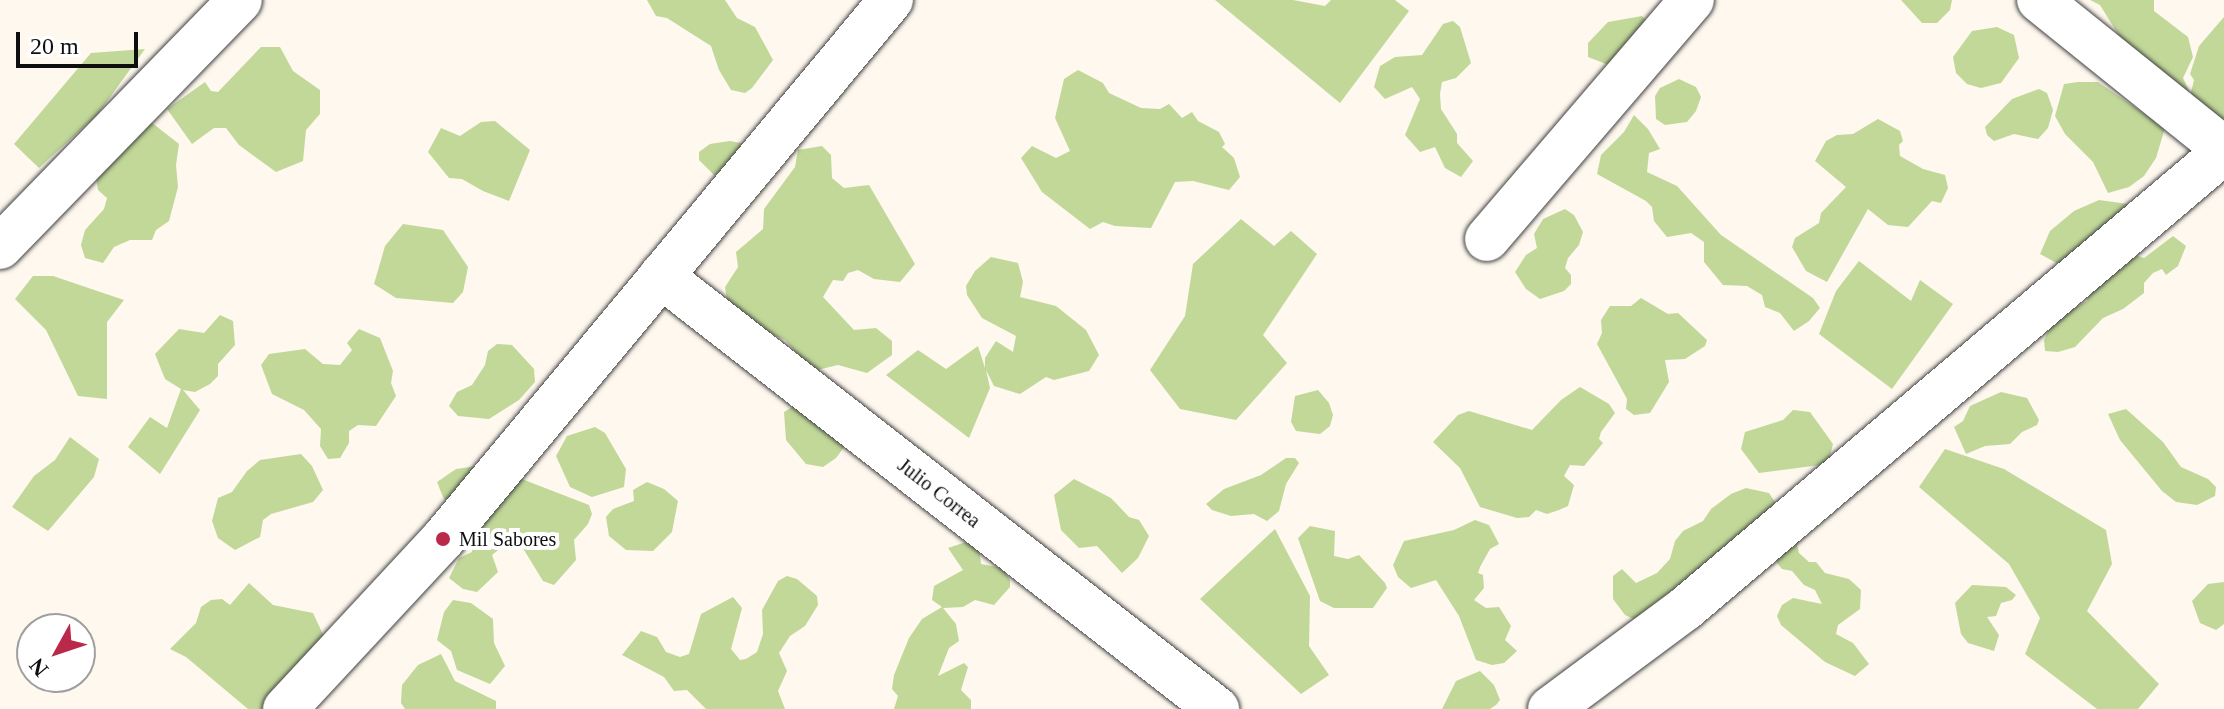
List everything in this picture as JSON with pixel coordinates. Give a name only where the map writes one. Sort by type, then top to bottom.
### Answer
[{"type":"street","points":[[0,247],[240,0]]},
{"type":"street","points":[[285,709],[443,539],[891,0]]},
{"type":"street","points":[[1487,239],[1692,0]]},
{"type":"street","points":[[1550,709],[1686,608],[2224,150],[2039,0]]},
{"type":"street","name":"Julio Correa","points":[[661,276],[1217,709]]},
{"type":"green space","points":[[647,0],[725,0],[737,18],[755,27],[773,60],[745,93],[731,90],[719,70],[711,46],[667,18],[656,16]]},
{"type":"green space","points":[[1215,0],[1293,0],[1325,6],[1331,0],[1395,0],[1409,11],[1340,103]]},
{"type":"green space","points":[[1901,0],[1952,0],[1950,10],[1937,23],[1922,23]]},
{"type":"green space","points":[[2090,0],[2154,0],[2154,11],[2188,37],[2193,57],[2183,78],[2190,93],[2177,101],[2137,79],[2119,36],[2100,5]]},
{"type":"green space","points":[[1642,16],[1651,25],[1626,61],[1606,64],[1588,57],[1588,43],[1608,22]]},
{"type":"green space","points":[[2224,17],[2224,125],[2187,109],[2194,80],[2190,74],[2199,46]]},
{"type":"green space","points":[[1453,21],[1460,27],[1471,63],[1456,78],[1442,82],[1440,94],[1441,109],[1457,134],[1457,143],[1473,161],[1461,177],[1445,168],[1435,147],[1420,152],[1405,135],[1420,99],[1412,87],[1385,99],[1374,87],[1380,66],[1395,57],[1422,55],[1443,24]]},
{"type":"green space","points":[[1997,27],[2014,35],[2019,58],[2001,83],[1981,88],[1967,84],[1956,73],[1953,57],[1972,31]]},
{"type":"green space","points":[[261,47],[280,47],[293,71],[320,90],[320,114],[306,130],[303,161],[276,172],[239,145],[226,128],[214,128],[192,144],[167,109],[205,82],[211,91],[218,92]]},
{"type":"green space","points":[[145,49],[97,115],[39,168],[14,144],[91,53]]},
{"type":"green space","points":[[1078,70],[1103,83],[1109,93],[1141,108],[1160,109],[1169,104],[1182,118],[1192,112],[1198,121],[1219,132],[1225,144],[1222,147],[1234,158],[1240,177],[1229,190],[1193,181],[1175,182],[1151,228],[1115,226],[1103,222],[1090,229],[1042,192],[1021,158],[1032,146],[1056,158],[1070,151],[1055,118],[1064,79]]},
{"type":"green space","points":[[1679,79],[1696,87],[1701,97],[1696,111],[1687,122],[1665,125],[1656,119],[1655,96],[1660,88]]},
{"type":"green space","points":[[2098,82],[2165,128],[2156,158],[2144,176],[2129,187],[2108,193],[2093,162],[2065,134],[2055,116],[2064,84]]},
{"type":"green space","points":[[2039,89],[2047,93],[2053,110],[2048,128],[2038,139],[2014,134],[1994,141],[1987,135],[1985,127],[2012,99]]},
{"type":"green space","points":[[1634,115],[1648,129],[1660,149],[1649,153],[1647,172],[1677,186],[1721,235],[1813,298],[1820,308],[1809,321],[1794,331],[1780,313],[1765,307],[1762,295],[1747,286],[1723,285],[1704,262],[1704,242],[1691,233],[1667,237],[1654,221],[1652,207],[1646,201],[1597,174],[1601,155],[1624,132]]},
{"type":"green space","points":[[1878,119],[1900,131],[1903,141],[1899,145],[1900,156],[1923,169],[1945,175],[1948,188],[1941,203],[1932,201],[1908,227],[1888,225],[1868,209],[1827,282],[1806,271],[1792,247],[1795,238],[1819,223],[1821,213],[1846,187],[1815,161],[1826,141],[1837,135],[1853,134]]},
{"type":"green space","points":[[495,121],[530,150],[509,201],[462,179],[449,178],[428,152],[441,128],[460,136],[481,122]]},
{"type":"green space","points":[[151,122],[179,144],[176,165],[178,187],[169,221],[156,230],[152,240],[130,240],[114,247],[103,263],[85,258],[81,245],[85,230],[104,209],[107,198],[98,190],[95,172]]},
{"type":"green space","points":[[730,141],[746,144],[717,178],[699,160],[699,152],[710,144]]},
{"type":"green space","points":[[822,146],[831,155],[832,178],[844,188],[869,185],[915,264],[900,282],[874,279],[858,270],[848,273],[843,281],[833,280],[823,297],[854,330],[876,328],[892,341],[892,355],[867,373],[838,365],[813,371],[785,340],[758,328],[728,306],[725,287],[738,267],[736,252],[763,229],[764,209],[795,167],[798,150]]},
{"type":"green space","points":[[2099,200],[2128,204],[2119,231],[2062,266],[2040,254],[2050,231],[2074,211]]},
{"type":"green space","points":[[1565,209],[1574,215],[1583,232],[1565,268],[1571,275],[1571,284],[1564,291],[1540,299],[1526,289],[1515,272],[1526,255],[1537,248],[1534,234],[1543,219]]},
{"type":"green space","points":[[1241,219],[1274,246],[1291,231],[1317,254],[1263,335],[1287,363],[1236,420],[1180,409],[1150,370],[1185,316],[1193,264]]},
{"type":"green space","points":[[403,224],[443,230],[468,267],[463,292],[453,303],[396,298],[374,284],[385,246]]},
{"type":"green space","points":[[2173,236],[2186,246],[2178,266],[2166,275],[2162,269],[2153,273],[2144,283],[2144,293],[2123,309],[2103,318],[2075,347],[2058,352],[2045,351],[2044,340],[2054,320],[2087,301],[2089,291],[2132,254],[2144,258]]},
{"type":"green space","points":[[991,257],[1018,263],[1023,282],[1020,297],[1056,306],[1086,330],[1099,355],[1089,371],[1054,380],[1046,377],[1020,394],[994,386],[986,370],[990,388],[969,438],[886,375],[918,350],[946,369],[978,346],[985,368],[985,358],[996,341],[1013,352],[1016,336],[982,318],[967,295],[966,286],[975,271]]},
{"type":"green space","points":[[1859,261],[1911,301],[1920,280],[1953,304],[1892,389],[1819,334],[1836,291]]},
{"type":"green space","points":[[33,276],[53,276],[124,300],[107,322],[107,399],[78,396],[46,330],[15,299]]},
{"type":"green space","points":[[1641,298],[1668,314],[1678,313],[1707,340],[1705,346],[1685,359],[1665,360],[1669,382],[1650,413],[1634,415],[1626,409],[1627,399],[1597,344],[1602,333],[1601,320],[1610,306],[1631,306]]},
{"type":"green space","points":[[220,315],[233,321],[235,345],[218,364],[218,376],[210,384],[195,392],[183,390],[200,410],[160,474],[128,447],[150,417],[167,428],[181,389],[165,379],[155,354],[179,329],[204,333]]},
{"type":"green space","points":[[359,329],[380,338],[393,371],[391,383],[396,396],[376,426],[358,425],[349,431],[349,443],[340,458],[328,459],[320,446],[321,429],[304,410],[272,394],[261,365],[269,354],[305,349],[323,364],[340,365],[352,350],[347,343]]},
{"type":"green space","points":[[497,344],[512,345],[534,369],[535,382],[519,400],[489,419],[458,416],[449,406],[457,392],[472,385],[485,365],[488,351]]},
{"type":"green space","points":[[1580,387],[1609,404],[1615,413],[1601,432],[1599,439],[1603,443],[1584,466],[1570,465],[1564,476],[1574,485],[1568,506],[1559,510],[1547,514],[1536,510],[1529,517],[1517,518],[1480,507],[1460,468],[1433,442],[1458,415],[1469,411],[1532,430],[1561,400]]},
{"type":"green space","points":[[1318,390],[1329,403],[1333,415],[1330,426],[1320,434],[1296,431],[1291,422],[1295,396]]},
{"type":"green space","points":[[2001,392],[2027,398],[2039,420],[2037,425],[2022,432],[2010,444],[1985,446],[1966,454],[1954,427],[1963,421],[1970,406]]},
{"type":"green space","points":[[812,395],[848,442],[836,458],[823,467],[806,464],[786,440],[784,412]]},
{"type":"green space","points":[[2126,409],[2163,442],[2181,467],[2208,479],[2216,487],[2215,496],[2197,505],[2176,502],[2162,491],[2120,440],[2108,414]]},
{"type":"green space","points":[[1793,410],[1810,412],[1833,444],[1828,464],[1759,473],[1741,449],[1745,432],[1783,420]]},
{"type":"green space","points":[[595,427],[605,433],[626,469],[624,487],[592,497],[570,487],[556,456],[567,436]]},
{"type":"green space","points":[[70,437],[99,459],[94,477],[48,531],[12,507],[34,476],[55,460]]},
{"type":"green space","points":[[1945,449],[2004,469],[2106,530],[2112,564],[2087,611],[2159,684],[2138,709],[2097,709],[2025,654],[2040,618],[2009,564],[1919,487]]},
{"type":"green space","points":[[301,454],[312,466],[323,490],[313,502],[271,514],[263,520],[260,537],[235,550],[218,538],[212,521],[218,498],[232,492],[247,471],[260,460]]},
{"type":"green space","points":[[1286,458],[1295,458],[1299,463],[1286,484],[1279,511],[1267,521],[1254,514],[1231,516],[1212,510],[1206,504],[1224,489],[1261,475]]},
{"type":"green space","points":[[497,463],[514,476],[589,505],[592,514],[588,524],[574,540],[576,560],[554,585],[543,581],[521,545],[507,543],[492,555],[498,572],[477,592],[463,589],[449,578],[459,558],[472,552],[472,533],[443,497],[437,482],[456,469]]},
{"type":"green space","points":[[1074,479],[1111,498],[1129,517],[1139,520],[1149,536],[1138,558],[1122,573],[1097,546],[1079,548],[1061,530],[1054,495]]},
{"type":"green space","points":[[647,482],[664,489],[678,501],[672,532],[653,551],[626,550],[609,536],[606,517],[613,509],[634,501],[633,490]]},
{"type":"green space","points":[[1746,488],[1769,493],[1777,505],[1640,622],[1625,615],[1613,599],[1613,576],[1622,569],[1636,583],[1657,573],[1670,559],[1675,541],[1683,531],[1703,521],[1711,509],[1731,494]]},
{"type":"green space","points":[[1475,520],[1489,525],[1499,544],[1490,549],[1480,567],[1478,573],[1483,575],[1484,588],[1474,600],[1486,608],[1499,607],[1511,626],[1505,640],[1517,651],[1504,663],[1492,665],[1476,660],[1459,616],[1436,580],[1411,588],[1398,577],[1393,565],[1404,541],[1454,530]]},
{"type":"green space","points":[[1310,526],[1335,531],[1334,556],[1348,559],[1359,555],[1385,583],[1387,588],[1373,608],[1334,608],[1320,601],[1298,538]]},
{"type":"green space","points":[[1275,529],[1310,596],[1309,646],[1329,675],[1301,694],[1200,599]]},
{"type":"green space","points":[[1803,535],[1797,545],[1799,553],[1809,562],[1816,562],[1825,573],[1849,579],[1861,590],[1860,609],[1838,625],[1836,634],[1853,643],[1869,664],[1855,676],[1825,662],[1781,625],[1777,616],[1782,605],[1793,598],[1822,604],[1815,590],[1777,563],[1776,556]]},
{"type":"green space","points":[[978,538],[981,564],[1002,568],[1010,580],[1010,587],[994,605],[975,600],[963,607],[943,608],[956,624],[959,641],[949,648],[938,676],[964,663],[968,667],[961,690],[971,700],[971,709],[894,709],[898,696],[892,689],[894,675],[909,638],[922,619],[942,607],[932,600],[934,586],[963,570],[948,548]]},
{"type":"green space","points":[[787,576],[797,579],[817,596],[818,605],[805,626],[790,636],[779,653],[787,671],[778,691],[785,709],[706,709],[687,690],[674,691],[664,677],[622,655],[641,631],[657,637],[666,652],[680,657],[689,654],[701,614],[733,597],[742,608],[731,649],[740,660],[746,659],[757,652],[763,634],[762,610],[778,581]]},
{"type":"green space","points":[[2224,582],[2224,624],[2216,630],[2200,623],[2192,601],[2208,584]]},
{"type":"green space","points":[[249,583],[273,605],[313,613],[327,643],[275,709],[248,709],[186,657],[170,649],[196,623],[201,607],[211,600],[222,599],[230,605]]},
{"type":"green space","points":[[1972,585],[2006,587],[2016,595],[2012,600],[2001,603],[1996,616],[1987,617],[1999,635],[1994,651],[1968,643],[1961,634],[1955,603]]},
{"type":"green space","points":[[453,600],[471,603],[493,619],[494,643],[505,666],[490,684],[457,670],[451,651],[437,640],[444,612]]},
{"type":"green space","points":[[441,654],[455,681],[496,701],[496,709],[405,709],[401,703],[402,685],[418,665]]},
{"type":"green space","points":[[1480,671],[1494,685],[1500,700],[1496,705],[1490,709],[1442,709],[1456,681]]},
{"type":"place","name":"Mil Sabores","points":[[443,539]]}]
